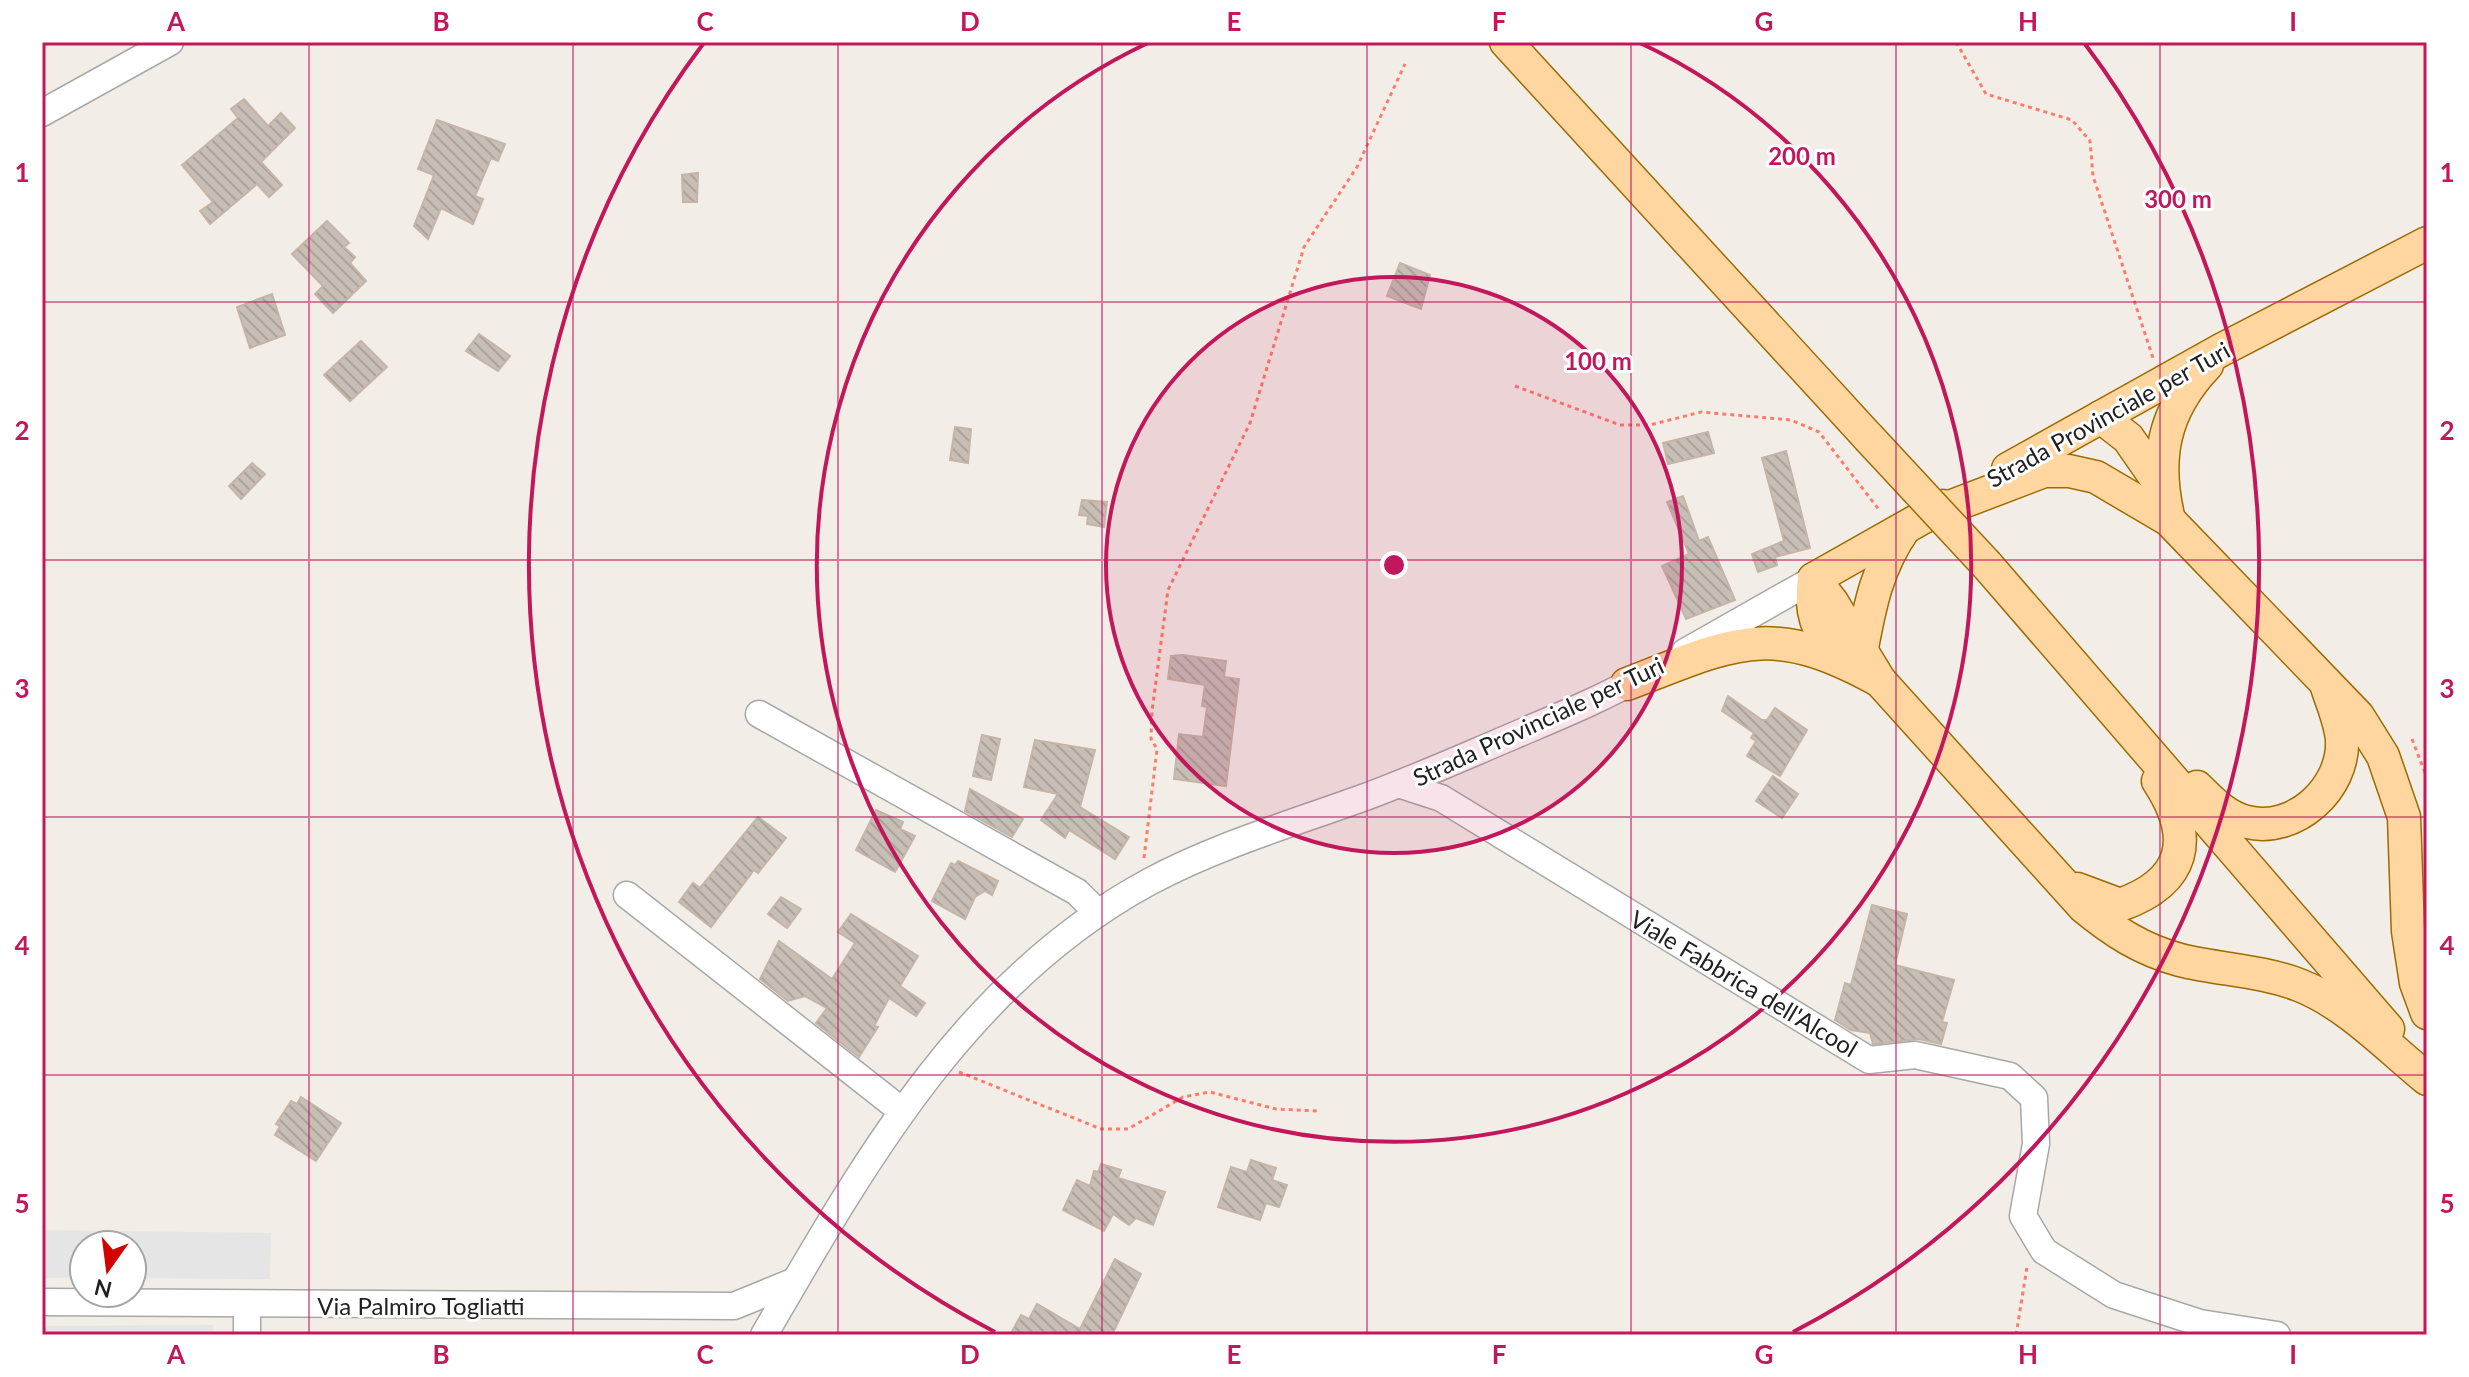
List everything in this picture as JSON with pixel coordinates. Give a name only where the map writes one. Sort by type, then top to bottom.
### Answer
[{"type":"main road","points":[[1506,42],[1987,565],[2427,1076]]},
{"type":"main road","name":"Strada Provinciale per Turi","points":[[1814,579],[2221,350],[2427,243]]},
{"type":"main road","points":[[2169,520],[2160,484],[2165,436],[2176,405],[2190,382],[2221,350]]},
{"type":"main road","points":[[2101,417],[2128,438],[2160,484]]},
{"type":"main road","points":[[2101,417],[2106,451],[2127,493]]},
{"type":"main road","points":[[1848,653],[1870,603],[1885,557],[1909,525],[2044,471],[2069,471],[2096,477],[2127,493],[2169,520],[2325,680],[2358,716],[2383,756],[2404,817],[2408,931],[2416,983],[2427,1013]]},
{"type":"main road","points":[[1814,579],[1848,653],[1880,681],[2084,907],[2136,945],[2178,959],[2267,973],[2303,986],[2352,1018],[2427,1076]]},
{"type":"main road","points":[[1627,684],[1729,645],[1776,642],[1848,653]]},
{"type":"main road","points":[[2100,694],[2219,809],[2248,822],[2282,822],[2317,802],[2339,767],[2342,739],[2325,680]]},
{"type":"main road","points":[[2061,879],[2090,897],[2120,905],[2143,897],[2166,881],[2177,855],[2178,823],[2163,789],[2100,694]]},
{"type":"street","points":[[42,113],[170,42]]},
{"type":"street","name":"Strada Provinciale per Turi","points":[[764,1335],[902,1111],[936,1063],[1006,986],[1098,913],[1151,881],[1237,843],[1401,785],[1627,684],[1814,579]]},
{"type":"street","points":[[759,714],[1077,892],[1098,913]]},
{"type":"street","name":"Viale Fabbrica dell'Alcool","points":[[1401,785],[1441,798],[1869,1060],[1915,1055],[2010,1076],[2034,1098],[2036,1144],[2023,1216],[2033,1232]]},
{"type":"street","points":[[627,895],[902,1111]]},
{"type":"street","points":[[2033,1232],[2044,1251],[2114,1295],[2200,1323],[2277,1335]]},
{"type":"street","name":"Via Palmiro Togliatti","points":[[42,1302],[734,1306],[795,1281]]},
{"type":"street","points":[[247,1304],[247,1335]]},
{"type":"street","points":[[734,1306],[748,1335]]},
{"type":"path","points":[[1956,42],[1986,94],[2072,120],[2090,141],[2093,176],[2161,384]]},
{"type":"path","points":[[1151,881],[1144,863],[1157,749],[1151,739],[1152,711],[1168,590],[1201,530],[1250,423],[1304,247],[1357,167],[1405,64]]},
{"type":"path","points":[[1515,386],[1620,425],[1650,425],[1701,412],[1791,420],[1819,432],[1909,525]]},
{"type":"path","points":[[2412,739],[2427,778]]},
{"type":"path","points":[[936,1063],[1101,1129],[1128,1129],[1183,1097],[1210,1092],[1276,1109],[1317,1111]]},
{"type":"path","points":[[2016,1335],[2033,1232]]},
{"type":"shaded area","points":[[42,1230],[68,1230],[68,1278],[42,1278]]},
{"type":"shaded area","points":[[148,1231],[271,1233],[270,1279],[148,1278]]},
{"type":"shaded area","points":[[213,1325],[213,1335],[42,1335],[42,1326]]},
{"type":"building","points":[[244,99],[268,126],[281,113],[295,128],[261,162],[282,185],[269,197],[257,184],[210,224],[200,211],[213,202],[182,165],[238,118],[231,109]]},
{"type":"building","points":[[437,120],[505,144],[498,161],[491,158],[475,196],[483,199],[473,224],[441,208],[428,239],[414,226],[434,175],[418,169]]},
{"type":"building","points":[[698,173],[697,202],[683,202],[682,175]]},
{"type":"building","points":[[327,221],[349,243],[344,247],[355,257],[350,263],[366,281],[333,313],[315,294],[323,286],[292,254]]},
{"type":"building","points":[[1400,263],[1430,275],[1421,309],[1387,296]]},
{"type":"building","points":[[272,294],[285,335],[250,348],[237,307]]},
{"type":"building","points":[[479,334],[510,356],[498,371],[466,351]]},
{"type":"building","points":[[361,341],[387,367],[350,401],[324,375]]},
{"type":"building","points":[[955,427],[971,429],[968,463],[950,460]]},
{"type":"building","points":[[1708,432],[1714,453],[1668,464],[1663,443]]},
{"type":"building","points":[[1786,451],[1810,548],[1775,557],[1777,565],[1758,572],[1752,554],[1784,541],[1762,458]]},
{"type":"building","points":[[252,463],[265,474],[241,499],[229,486]]},
{"type":"building","points":[[1683,496],[1699,541],[1708,537],[1735,600],[1686,619],[1662,566],[1689,554],[1667,502]]},
{"type":"building","points":[[1082,500],[1107,502],[1104,527],[1087,524],[1088,516],[1079,515]]},
{"type":"building","points":[[1171,656],[1226,661],[1224,677],[1239,679],[1226,786],[1174,779],[1179,734],[1203,737],[1207,707],[1202,706],[1205,685],[1168,679]]},
{"type":"building","points":[[1728,696],[1762,720],[1767,720],[1775,708],[1807,730],[1780,776],[1747,756],[1756,741],[1751,738],[1754,733],[1722,711]]},
{"type":"building","points":[[982,735],[1000,739],[991,780],[973,776]]},
{"type":"building","points":[[1035,740],[1095,750],[1080,807],[1129,837],[1115,859],[1069,830],[1065,838],[1041,820],[1058,794],[1024,787]]},
{"type":"building","points":[[1773,776],[1798,794],[1782,818],[1756,801]]},
{"type":"building","points":[[970,789],[1023,819],[1012,837],[965,811]]},
{"type":"building","points":[[876,810],[903,822],[900,829],[915,836],[895,872],[856,850]]},
{"type":"building","points":[[758,817],[786,838],[758,873],[754,870],[711,927],[679,902],[693,883],[700,888]]},
{"type":"building","points":[[958,861],[998,881],[992,895],[985,891],[975,897],[965,919],[932,901],[951,863],[955,865]]},
{"type":"building","points":[[781,897],[801,909],[787,928],[768,914]]},
{"type":"building","points":[[1872,905],[1907,914],[1895,965],[1954,980],[1942,1022],[1947,1023],[1941,1044],[1919,1039],[1873,1044],[1870,1033],[1851,1030],[1835,1020],[1845,983],[1851,985]]},
{"type":"building","points":[[851,914],[918,956],[900,986],[925,1003],[916,1016],[889,998],[874,1026],[878,1027],[859,1057],[816,1023],[827,1008],[805,996],[788,1001],[760,979],[779,941],[832,979],[855,943],[838,932]]},
{"type":"building","points":[[301,1097],[341,1123],[316,1161],[275,1135],[280,1126],[276,1124],[291,1101],[297,1104]]},
{"type":"building","points":[[1251,1160],[1276,1168],[1272,1180],[1287,1185],[1279,1207],[1266,1203],[1260,1220],[1218,1207],[1231,1167],[1247,1172]]},
{"type":"building","points":[[1101,1164],[1121,1170],[1118,1178],[1165,1192],[1153,1225],[1136,1218],[1129,1225],[1113,1214],[1104,1231],[1063,1210],[1077,1180],[1090,1186],[1094,1171],[1098,1172]]},
{"type":"building","points":[[1115,1259],[1141,1274],[1112,1335],[1010,1335],[1021,1315],[1029,1319],[1037,1304],[1080,1329]]}]
